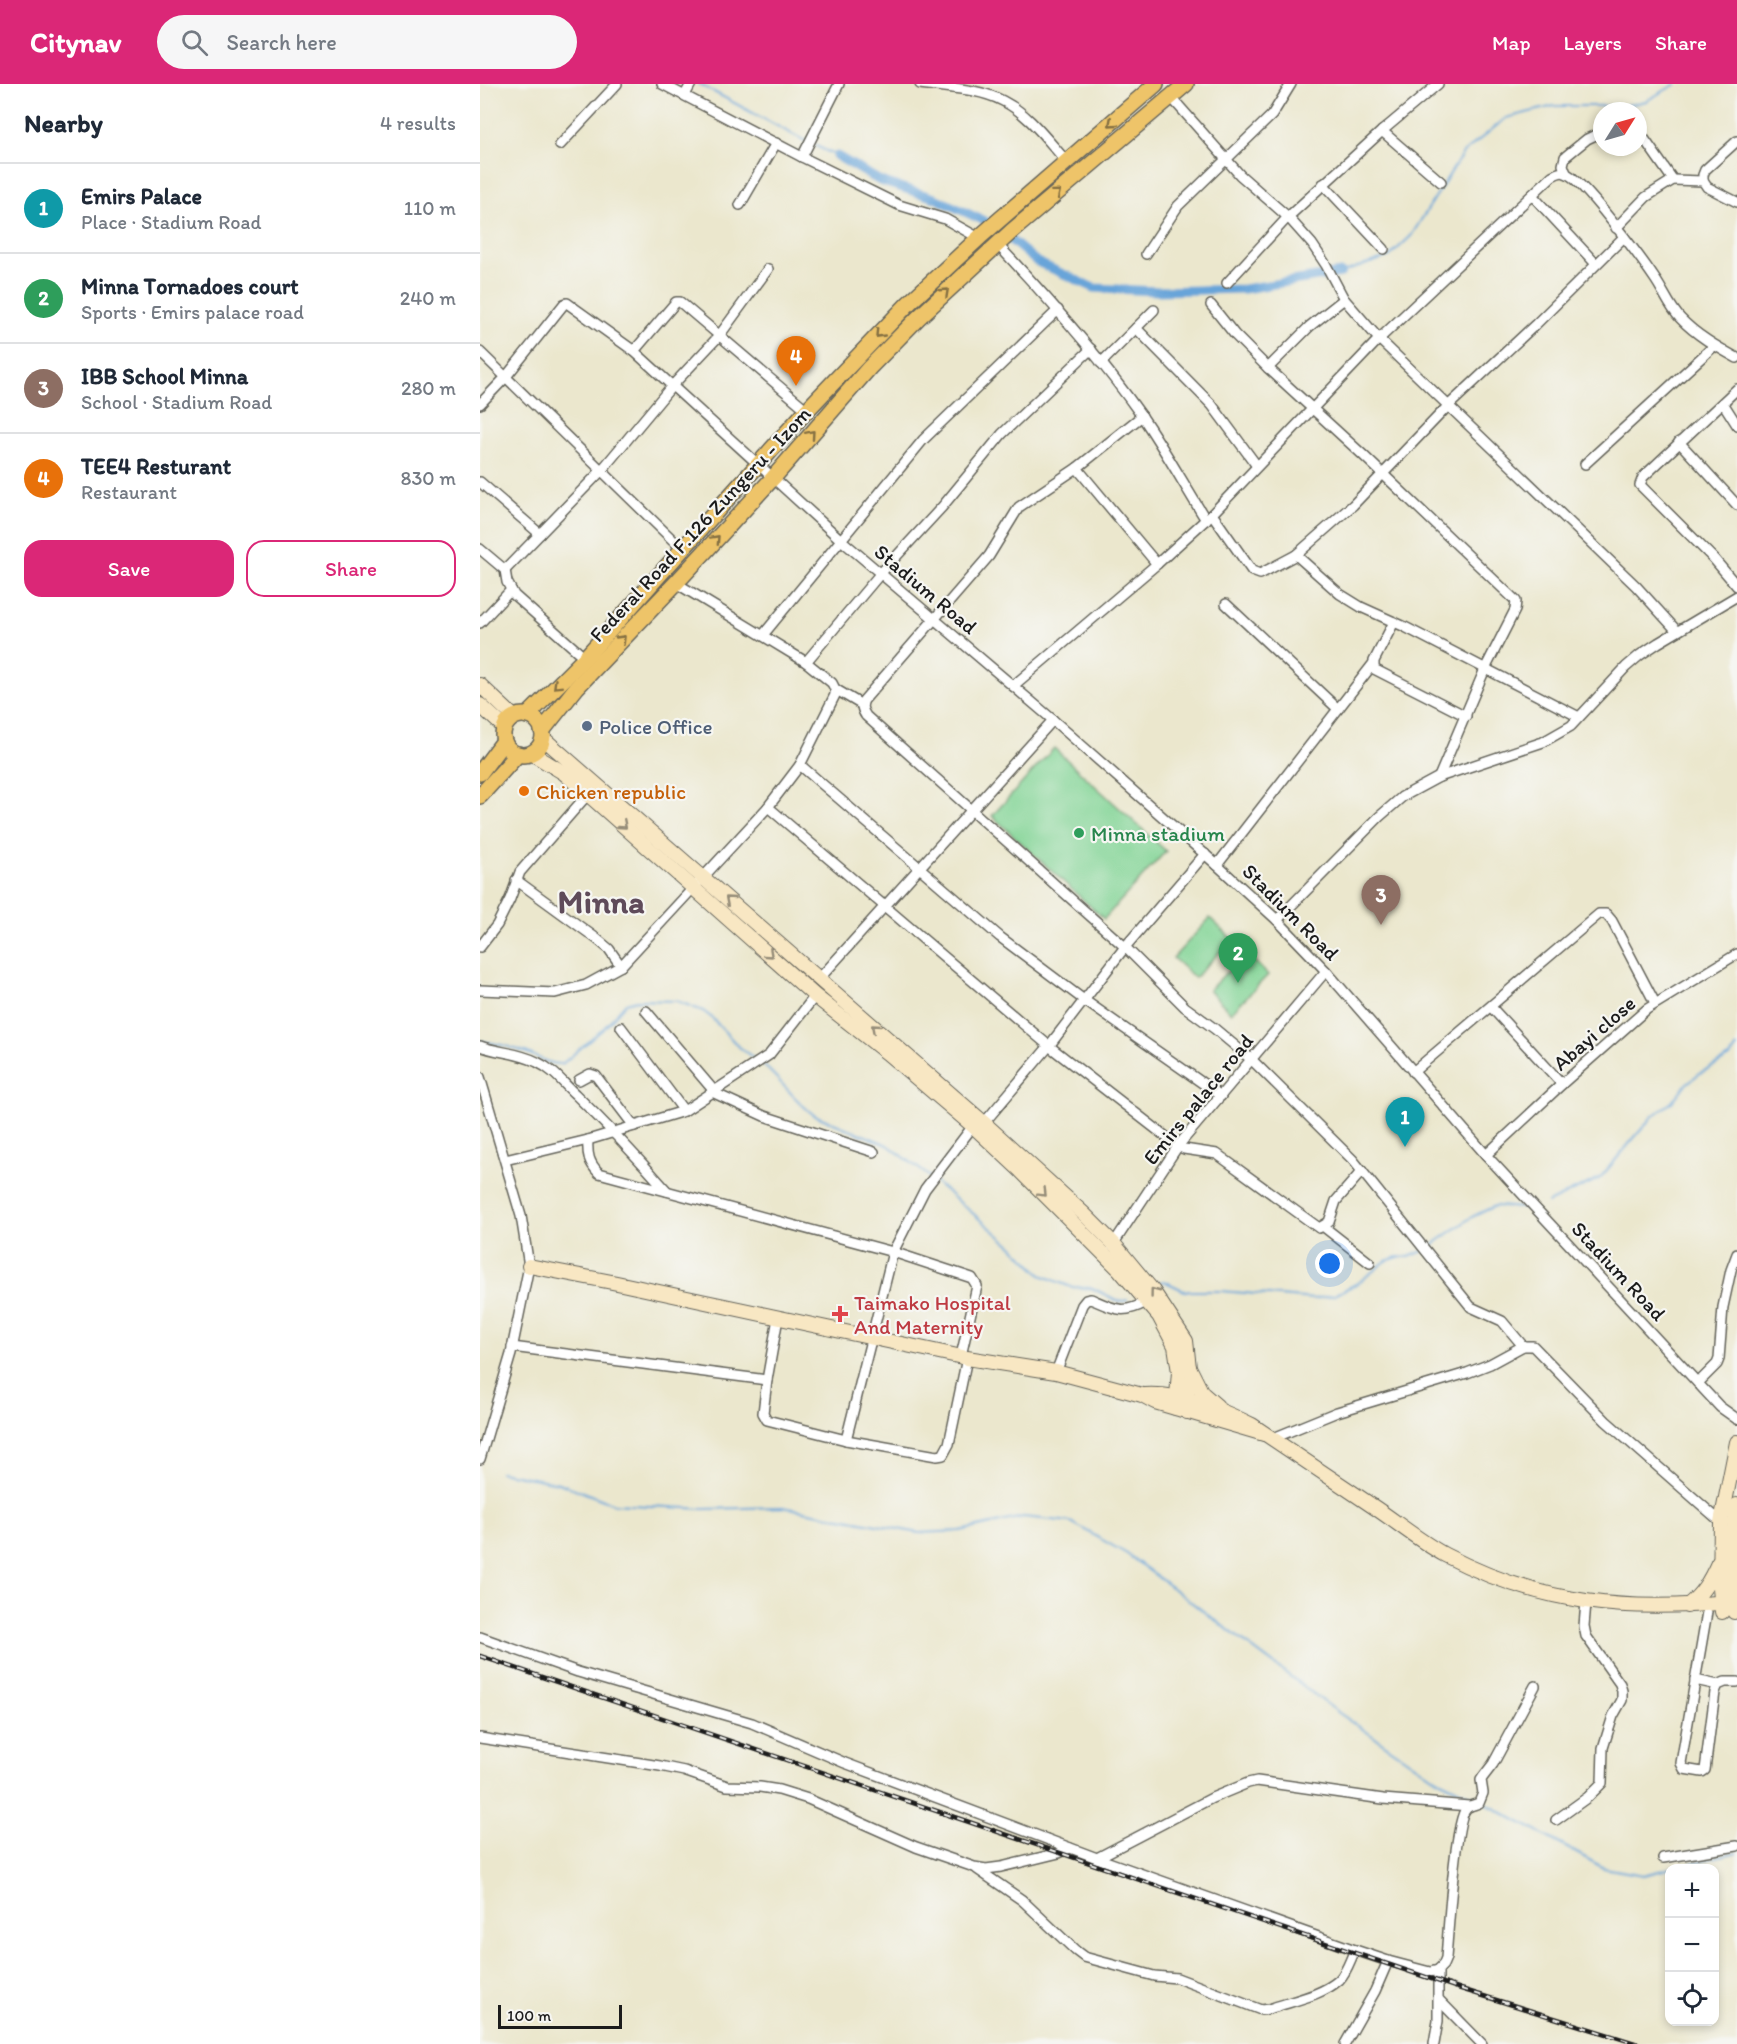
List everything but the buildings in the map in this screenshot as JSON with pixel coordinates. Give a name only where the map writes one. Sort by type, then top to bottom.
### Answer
[{"type":"main road","name":"Federal Road F.126 Zungeru - Izom","points":[[480,773],[513,725],[585,658],[807,410],[909,303],[1000,219],[1156,84]]},
{"type":"main road","name":"Federal Road F.126 Zungeru - Izom","points":[[542,734],[577,687],[773,478],[869,368],[918,318],[998,243],[1186,84]]},
{"type":"main road","points":[[1093,139],[1106,153]]},
{"type":"main road","points":[[480,796],[524,754],[541,744],[542,734],[537,721],[513,725],[507,747],[524,754]]},
{"type":"street","points":[[560,145],[617,84]]},
{"type":"street","points":[[662,84],[688,89],[776,143],[804,153],[899,205],[945,219],[981,237]]},
{"type":"street","points":[[804,153],[839,84]]},
{"type":"street","points":[[920,84],[982,93],[1003,101],[1024,116],[1067,162]]},
{"type":"street","points":[[1146,254],[1187,196],[1272,115],[1290,84]]},
{"type":"street","points":[[1227,283],[1288,217],[1427,88],[1438,84]]},
{"type":"street","points":[[1171,97],[1240,175],[1288,217],[1316,249],[1344,299],[1379,339],[1636,586],[1677,631]]},
{"type":"street","points":[[1382,131],[1441,182]]},
{"type":"street","points":[[1566,173],[1563,165],[1565,157],[1593,136]]},
{"type":"street","points":[[1737,141],[1702,175],[1707,187],[1737,202]]},
{"type":"street","points":[[740,205],[776,143]]},
{"type":"street","points":[[1647,143],[1673,180]]},
{"type":"street","points":[[1013,686],[1209,517],[1379,339],[1552,176],[1566,173],[1579,182],[1656,280],[1680,318],[1714,345],[1737,358]]},
{"type":"street","points":[[1616,228],[1646,197],[1673,180],[1703,182]]},
{"type":"street","points":[[1323,184],[1384,249]]},
{"type":"street","points":[[1532,195],[1596,264]]},
{"type":"street","points":[[998,243],[1091,349],[1142,416],[1209,517],[1252,571],[1260,574],[1296,555],[1324,532],[1383,475],[1448,406],[1536,324],[1624,237]]},
{"type":"street","points":[[505,570],[601,471],[671,387],[720,336],[768,269]]},
{"type":"street","points":[[1268,368],[1310,326],[1344,299]]},
{"type":"street","points":[[634,351],[676,302],[680,302],[807,410]]},
{"type":"street","name":"Stadium Road","points":[[505,378],[567,303],[634,351],[840,539],[1053,720],[1277,920],[1326,971],[1486,1155],[1720,1407],[1737,1419]]},
{"type":"street","points":[[1211,305],[1235,335],[1268,368],[1516,601],[1515,610],[1485,669],[1439,777]]},
{"type":"street","points":[[763,635],[923,440],[1058,310]]},
{"type":"street","points":[[1101,363],[1154,310]]},
{"type":"street","points":[[1136,327],[1212,405],[1257,466]]},
{"type":"street","points":[[1585,464],[1714,345]]},
{"type":"street","points":[[806,662],[880,574],[942,507],[1002,434],[1091,349]]},
{"type":"street","points":[[480,352],[682,549]]},
{"type":"street","points":[[480,404],[505,378]]},
{"type":"street","points":[[1737,390],[1643,477],[1640,485],[1714,559],[1737,586]]},
{"type":"street","points":[[1723,403],[1737,425]]},
{"type":"street","points":[[862,705],[864,699],[989,556],[1019,507],[1077,468],[1142,416]]},
{"type":"street","points":[[1679,442],[1737,505]]},
{"type":"street","points":[[1077,468],[1157,564]]},
{"type":"street","points":[[480,482],[540,534]]},
{"type":"street","points":[[480,549],[505,570],[511,590],[585,658]]},
{"type":"street","points":[[1296,555],[1340,594],[1362,607],[1579,717]]},
{"type":"street","points":[[676,582],[806,662],[836,689],[862,705],[866,716],[1125,947],[1185,1007],[1252,1060],[1318,1124],[1362,1171],[1471,1307],[1502,1321],[1523,1346]]},
{"type":"street","points":[[480,623],[511,590]]},
{"type":"street","points":[[1277,920],[1402,797],[1439,777],[1543,742],[1571,726],[1626,668],[1658,643],[1737,596]]},
{"type":"street","points":[[1226,604],[1338,709]]},
{"type":"street","points":[[1217,865],[1373,664],[1394,622]]},
{"type":"street","points":[[1373,664],[1379,672],[1466,716]]},
{"type":"street","points":[[480,686],[513,725]]},
{"type":"street","points":[[480,990],[555,993],[586,985],[621,966],[768,807],[800,765],[836,689]]},
{"type":"street","points":[[480,705],[513,725]]},
{"type":"street","points":[[819,979],[1053,720]]},
{"type":"street","points":[[542,734],[816,996],[978,1125]]},
{"type":"street","points":[[524,754],[564,773],[819,979],[978,1125],[1021,1171],[1153,1291],[1188,1346],[1190,1368],[1182,1405]]},
{"type":"street","points":[[800,765],[1000,937],[1084,1000],[1221,1096]]},
{"type":"street","points":[[480,947],[497,925],[510,899],[516,880],[528,861],[588,794]]},
{"type":"street","points":[[768,807],[1049,1046],[1178,1146],[1217,1155],[1319,1228],[1329,1222],[1340,1196],[1362,1171]]},
{"type":"street","points":[[846,1440],[893,1252],[925,1189],[937,1172],[1049,1046],[1125,947],[1204,854]]},
{"type":"street","points":[[516,880],[597,939],[609,949],[621,966]]},
{"type":"street","points":[[1413,1072],[1599,914],[1606,914],[1612,921],[1655,1004]]},
{"type":"street","name":"Abayi close","points":[[1486,1155],[1562,1084],[1655,1004],[1737,954]]},
{"type":"street","name":"Emirs palace road","points":[[1109,1250],[1178,1146],[1326,971]]},
{"type":"street","points":[[505,1160],[588,1140],[684,1111],[769,1055],[816,996]]},
{"type":"street","points":[[1491,1007],[1562,1084]]},
{"type":"street","points":[[646,1011],[713,1091],[764,1116],[874,1152]]},
{"type":"street","points":[[621,1027],[684,1111]]},
{"type":"street","points":[[480,1046],[516,1053],[556,1073],[570,1090],[614,1131],[667,1191]]},
{"type":"street","points":[[579,1080],[590,1074],[596,1076],[634,1126]]},
{"type":"street","points":[[480,1077],[521,1216],[529,1266],[512,1347],[480,1459]]},
{"type":"street","points":[[588,1140],[587,1152],[590,1164],[599,1173],[893,1252],[967,1276],[975,1281],[977,1286],[949,1444],[942,1455],[900,1451],[767,1420],[763,1413],[778,1318]]},
{"type":"street","points":[[1324,1227],[1370,1263]]},
{"type":"street","points":[[1109,1250],[1119,1269],[1158,1316],[1175,1346],[1182,1405]]},
{"type":"street","points":[[1698,1383],[1719,1359],[1723,1307],[1737,1254]]},
{"type":"street","points":[[529,1266],[964,1357],[1056,1372],[1142,1395],[1164,1394],[1182,1405],[1267,1437],[1337,1412],[1467,1373],[1490,1364],[1523,1346],[1533,1347],[1606,1421],[1721,1522]]},
{"type":"street","points":[[1056,1372],[1086,1300],[1090,1299],[1116,1310],[1127,1311],[1146,1302]]},
{"type":"street","points":[[512,1347],[767,1380]]},
{"type":"street","points":[[1190,1368],[1202,1393],[1221,1410],[1252,1425],[1443,1554],[1489,1576],[1547,1594],[1586,1602],[1627,1606],[1731,1607]]},
{"type":"street","points":[[1182,1405],[1221,1410]]},
{"type":"street","points":[[1731,1607],[1721,1556],[1721,1522],[1737,1442]]},
{"type":"street","points":[[1731,1607],[1735,1574],[1733,1524],[1737,1505]]},
{"type":"street","points":[[1682,1606],[1707,1585],[1721,1556]]},
{"type":"street","points":[[1556,1820],[1588,1797],[1602,1783],[1604,1748],[1613,1716],[1622,1700],[1620,1684],[1586,1636],[1584,1626],[1586,1602]]},
{"type":"street","points":[[1682,1606],[1707,1612],[1731,1607]]},
{"type":"street","points":[[1707,1612],[1681,1763],[1684,1769],[1702,1772],[1705,1770],[1715,1692],[1718,1685]]},
{"type":"street","points":[[480,1637],[578,1672],[752,1724],[854,1766],[1097,1858],[1355,1950],[1430,1972],[1438,1970],[1446,1958],[1460,1827],[1463,1813],[1469,1806]]},
{"type":"street","points":[[1695,1680],[1718,1685],[1725,1682],[1737,1682]]},
{"type":"street","points":[[1097,1858],[1212,1798],[1257,1781],[1383,1799],[1469,1806],[1479,1803],[1483,1793],[1481,1780],[1493,1764],[1536,1686]]},
{"type":"street","points":[[480,1738],[660,1766],[684,1771],[727,1786],[779,1790],[808,1799],[916,1847],[975,1867],[986,1869],[1001,1867],[1059,1853],[1070,1848]]},
{"type":"street","points":[[1663,1858],[1737,1846]]},
{"type":"street","points":[[975,1867],[1022,1900],[1084,1957],[1154,1976],[1177,1978],[1262,2010],[1310,1995],[1340,1979],[1355,1950]]},
{"type":"street","points":[[1345,2044],[1388,1961]]},
{"type":"street","points":[[1434,2044],[1439,2001],[1438,1970]]},
{"type":"street","points":[[1439,2001],[1482,2044]]},
{"type":"green space","name":"Minna stadium","points":[[1054,748],[1166,851],[1104,919],[992,816]]},
{"type":"green space","points":[[1210,918],[1232,939],[1195,978],[1173,958]]},
{"type":"green space","points":[[1246,953],[1268,975],[1231,1013],[1209,990]]},
{"type":"waterway","points":[[699,84],[807,142]]},
{"type":"waterway","points":[[1341,273],[1390,256],[1411,236],[1463,153],[1506,118],[1554,106],[1623,106],[1646,101],[1676,84]]},
{"type":"waterway","points":[[812,144],[837,156]]},
{"type":"waterway","points":[[837,156],[880,181],[935,198],[993,225],[1037,262],[1094,288],[1157,291],[1244,289],[1341,273]]},
{"type":"waterway","points":[[480,1041],[507,1046],[547,1061],[562,1064],[604,1028],[626,1003],[637,1000],[677,1001],[703,1011],[738,1046],[756,1060]]},
{"type":"waterway","points":[[1548,1203],[1600,1178],[1652,1117],[1672,1102],[1686,1084],[1700,1073],[1730,1057],[1737,1047]]},
{"type":"waterway","points":[[761,1063],[814,1115],[888,1145],[930,1177]]},
{"type":"waterway","points":[[934,1181],[1012,1246],[1041,1275],[1071,1287],[1092,1288],[1120,1302],[1127,1300]]},
{"type":"waterway","points":[[1428,1248],[1472,1217],[1495,1206],[1524,1208]]},
{"type":"waterway","points":[[1155,1284],[1164,1281],[1185,1291],[1221,1291],[1314,1299],[1335,1295],[1358,1283],[1386,1261],[1398,1257],[1409,1257],[1423,1251]]},
{"type":"waterway","points":[[500,1472],[559,1483],[614,1504],[704,1509],[783,1507],[919,1533],[960,1531],[1023,1517],[1071,1522],[1127,1554],[1339,1713],[1431,1776],[1478,1799]]},
{"type":"waterway","points":[[1483,1802],[1604,1868],[1643,1875],[1737,1852]]},
{"type":"railway","points":[[480,1656],[1461,1989],[1638,2044]]},
{"type":"place","name":"TEE4 Resturant","points":[[796,386]]},
{"type":"place","name":"Police Office","points":[[587,726]]},
{"type":"place","name":"Chicken republic","points":[[524,791]]},
{"type":"place","name":"Minna stadium","points":[[1079,833]]},
{"type":"place","name":"IBB School Minna","points":[[1381,925]]},
{"type":"place","name":"Minna Tornadoes court","points":[[1238,983]]},
{"type":"place","name":"Emirs Palace","points":[[1405,1147]]},
{"type":"place","name":"Taimako Hospital And Maternity","points":[[840,1314]]},
{"type":"district","name":"Minna","points":[[601,901]]}]
